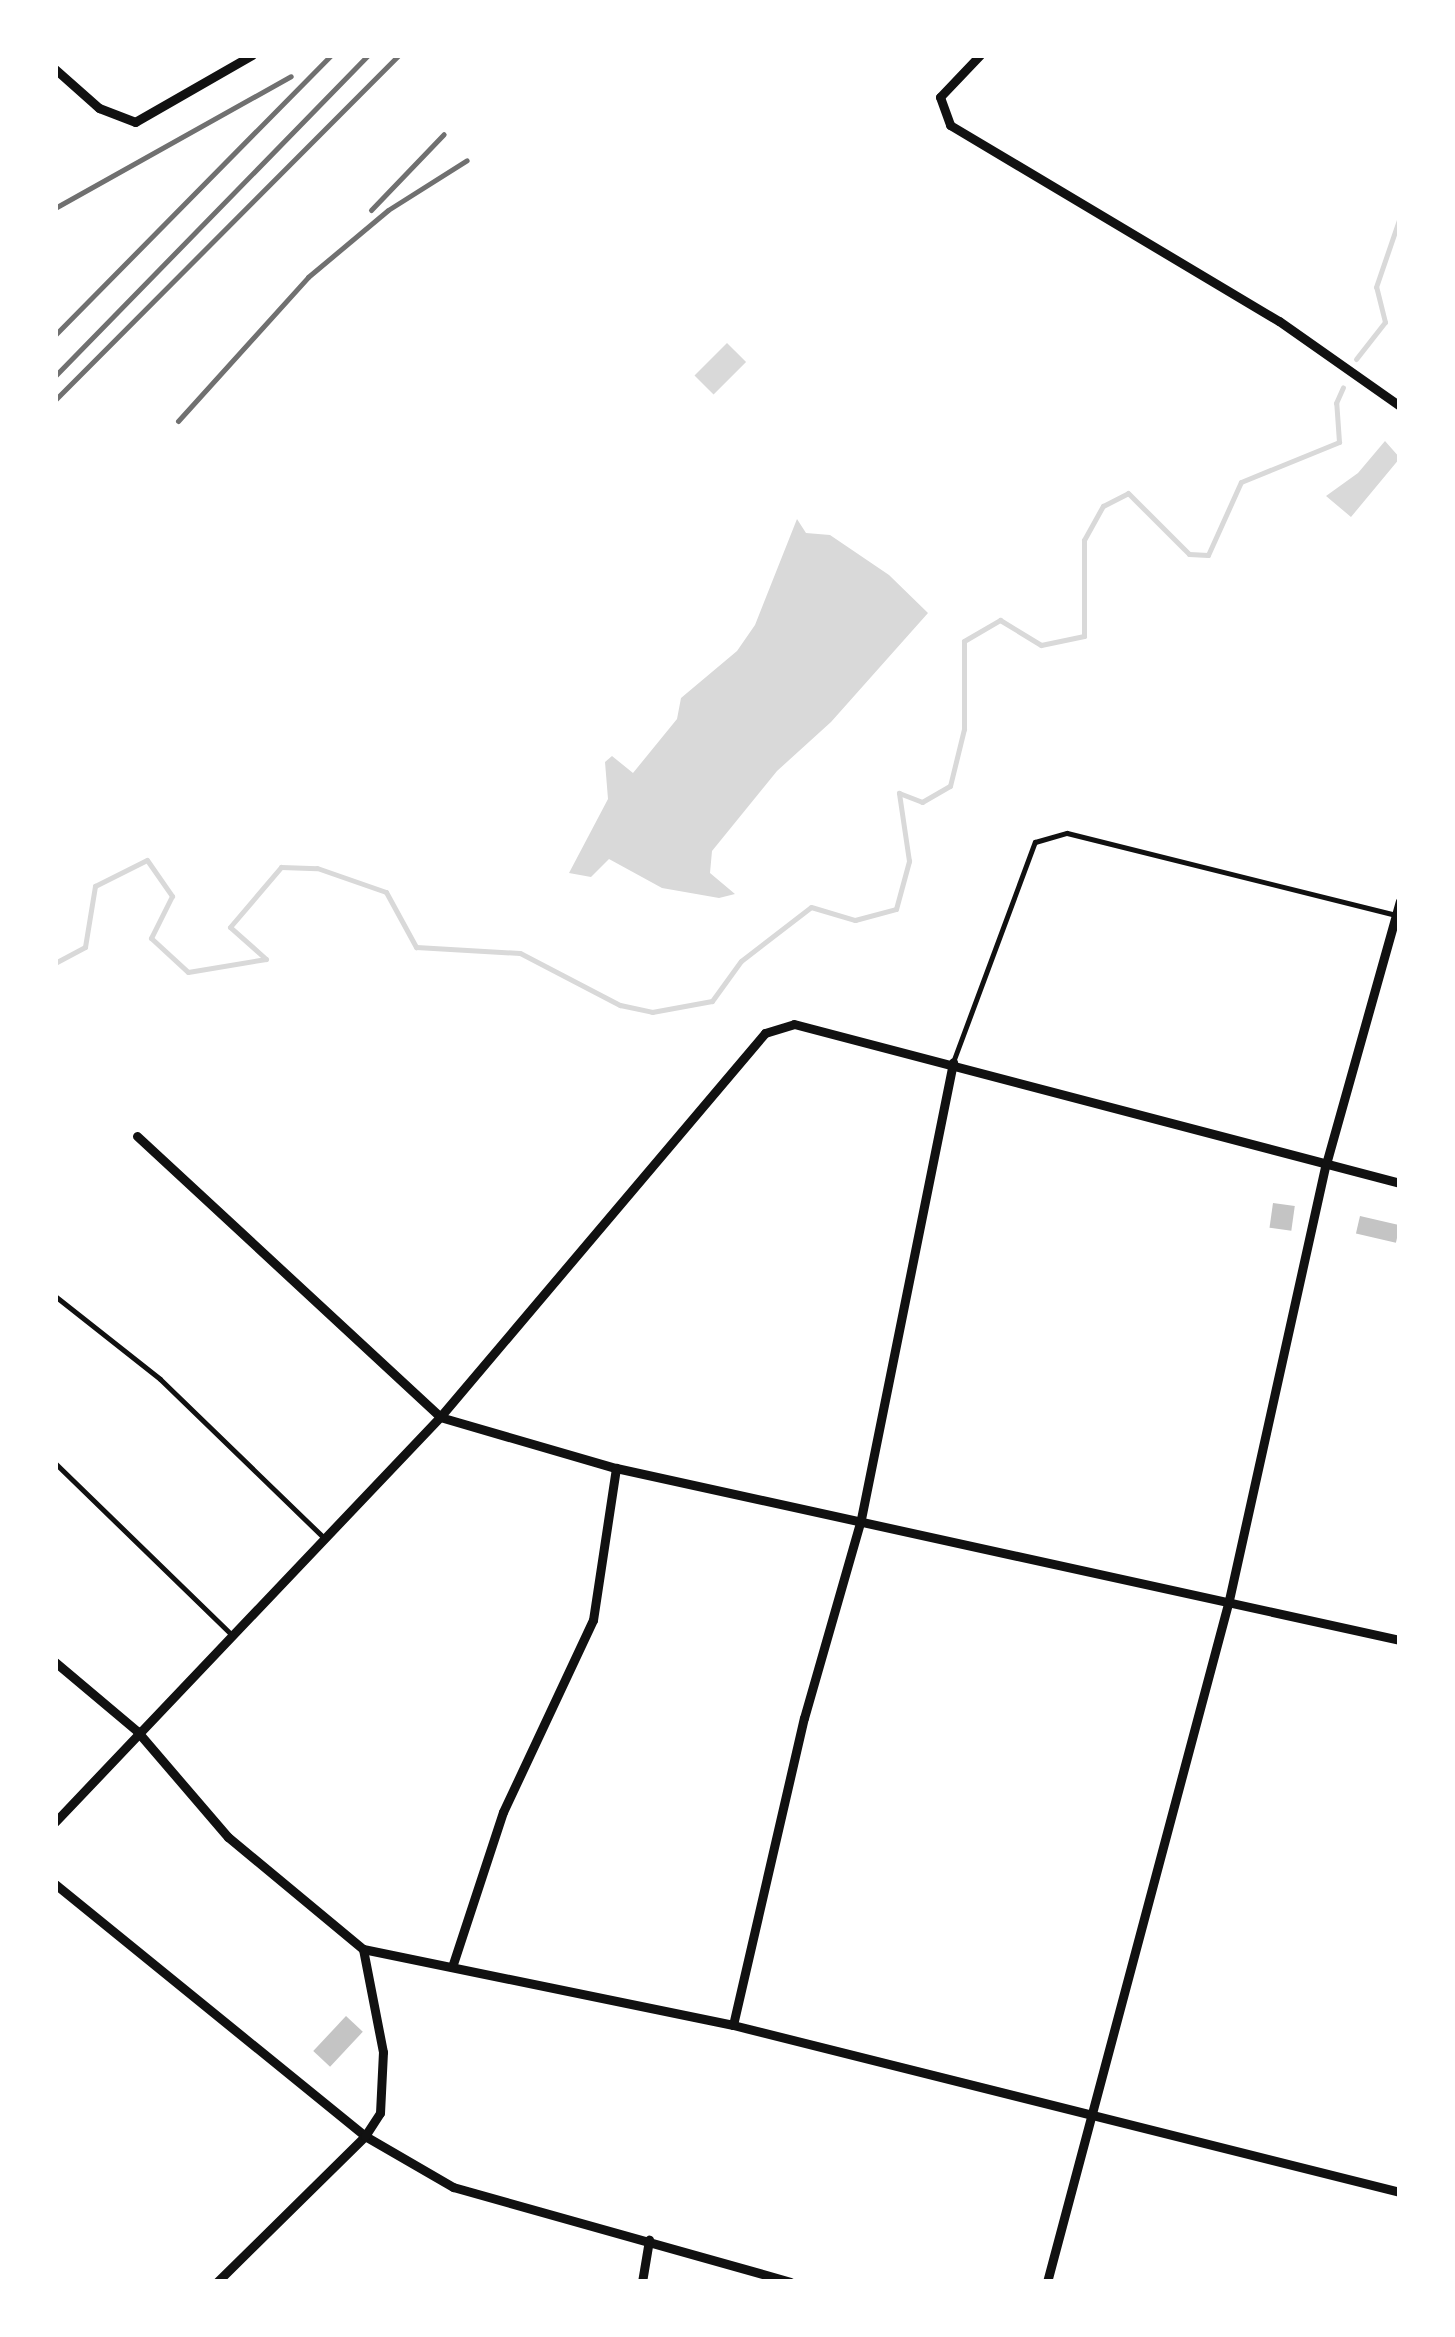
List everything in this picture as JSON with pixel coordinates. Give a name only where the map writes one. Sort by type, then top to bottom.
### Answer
[{"type":"street","points":[[55,68],[99,108],[134,122],[252,55]]},
{"type":"street","points":[[980,55],[940,97],[950,126],[1279,321],[1400,406]]},
{"type":"street","points":[[1047,2282],[1229,1600],[1326,1164],[1400,901]]},
{"type":"street","points":[[55,1822],[440,1417],[766,1034],[794,1024],[952,1062],[1400,1183]]},
{"type":"street","points":[[732,2025],[804,1718],[860,1519],[952,1062]]},
{"type":"street","points":[[137,1136],[440,1417],[616,1468],[1400,1640]]},
{"type":"street","points":[[452,1967],[503,1812],[593,1620],[616,1468]]},
{"type":"street","points":[[55,1662],[137,1732],[228,1837],[364,1949],[732,2025],[1400,2192]]},
{"type":"street","points":[[55,1884],[365,2136],[453,2187],[790,2282]]},
{"type":"street","points":[[216,2282],[365,2136],[380,2113],[383,2052],[364,1949]]},
{"type":"street","points":[[642,2282],[649,2240]]},
{"type":"lane","points":[[952,1062],[1036,842],[1067,833],[1396,916]]},
{"type":"lane","points":[[55,1296],[160,1379],[324,1538]]},
{"type":"lane","points":[[55,1463],[233,1636]]},
{"type":"shaded area","points":[[727,343],[746,362],[714,395],[694,376]]},
{"type":"shaded area","points":[[1385,441],[1400,458],[1351,517],[1326,496],[1358,473]]},
{"type":"shaded area","points":[[797,519],[806,533],[830,535],[889,575],[928,613],[831,722],[777,771],[712,851],[710,873],[735,894],[719,898],[662,888],[609,859],[591,877],[569,873],[608,799],[605,762],[612,756],[633,773],[677,719],[681,698],[737,651],[755,625]]},
{"type":"building","points":[[1273,1203],[1295,1206],[1291,1231],[1270,1228]]},
{"type":"building","points":[[1360,1216],[1400,1225],[1396,1243],[1356,1234]]},
{"type":"building","points":[[346,2016],[363,2032],[330,2067],[313,2051]]},
{"type":"waterway","points":[[1356,359],[1385,322],[1376,287],[1400,217]]},
{"type":"waterway","points":[[55,963],[85,947],[95,886],[147,860],[172,896],[151,938],[188,972],[266,959],[230,927],[281,867],[317,868],[386,892],[416,947],[520,953],[620,1005],[652,1012],[712,1001],[741,961],[811,907],[855,920],[896,909],[909,861],[899,793],[922,802],[950,786],[964,729],[964,641],[1000,620],[1041,645],[1084,636],[1084,540],[1103,506],[1128,493],[1189,554],[1208,555],[1241,482],[1339,442],[1336,403],[1343,387]]},
{"type":"railway","points":[[55,335],[331,55]]},
{"type":"railway","points":[[55,376],[368,55]]},
{"type":"railway","points":[[55,400],[399,55]]},
{"type":"railway","points":[[55,208],[291,76]]},
{"type":"railway","points":[[371,210],[444,134]]},
{"type":"railway","points":[[178,421],[308,277],[388,210],[467,160]]}]
